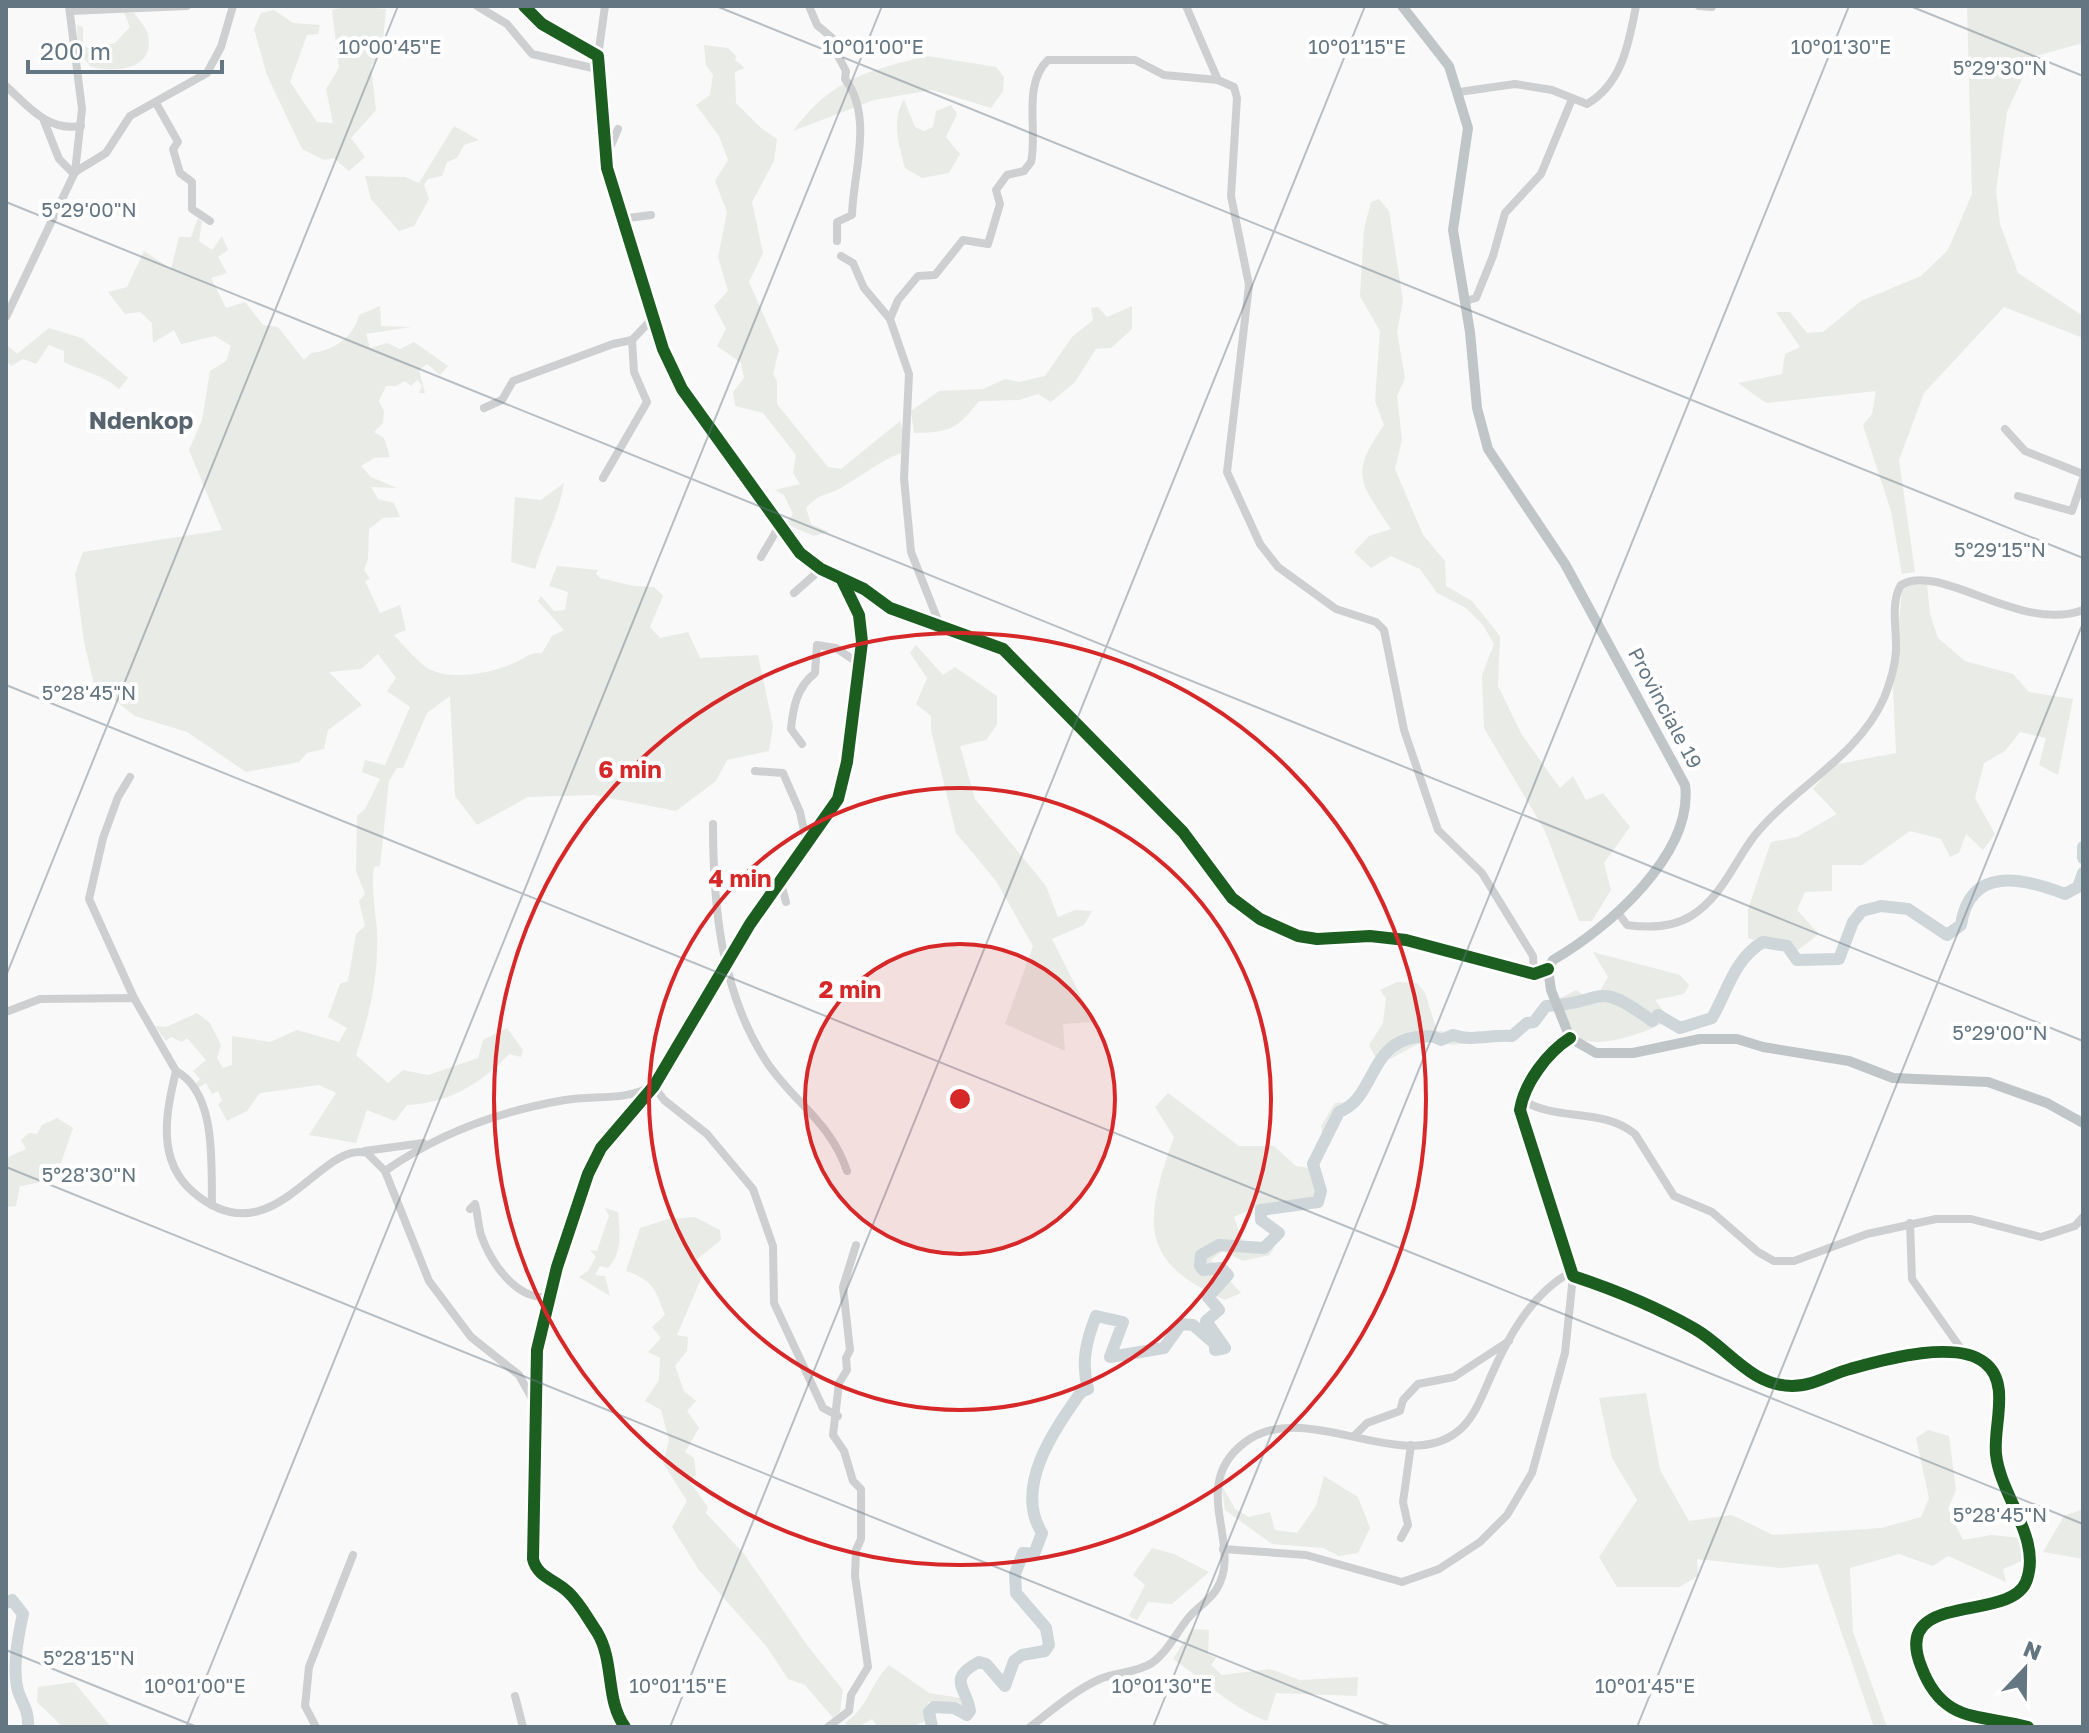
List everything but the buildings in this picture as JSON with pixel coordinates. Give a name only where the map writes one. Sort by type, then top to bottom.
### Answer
[{"type":"main road","name":"Provinciale 19","points":[[1402,6],[1449,66],[1459,92],[1468,135],[1453,230],[1465,301],[1477,408],[1488,449],[1565,564],[1685,785],[1682,815],[1667,849],[1647,882],[1619,914],[1553,960],[1548,969]]},
{"type":"main road","points":[[1548,969],[1551,990],[1570,1038],[1596,1053],[1633,1053],[1700,1039],[1737,1039],[1763,1047],[1849,1061],[1893,1078],[1988,1082],[2047,1103],[2083,1123]]},
{"type":"street","points":[[6,317],[74,173],[81,126],[69,8],[187,6]]},
{"type":"street","points":[[74,173],[106,153],[130,116],[207,73],[221,47],[233,6]]},
{"type":"street","points":[[477,6],[507,24],[532,54],[601,70]]},
{"type":"street","points":[[524,6],[542,24],[598,56]]},
{"type":"street","points":[[605,6],[598,56],[606,157],[621,219],[652,319],[682,389],[778,528],[800,553],[821,569],[864,589],[890,608],[993,643],[1012,656],[1084,734],[1183,832],[1232,898],[1260,919],[1298,936],[1317,939],[1370,936],[1406,940],[1534,974],[1548,969]]},
{"type":"street","points":[[809,6],[817,25],[838,43],[836,52],[846,71],[845,79],[857,94],[861,116],[852,215],[837,222],[837,241]]},
{"type":"street","points":[[1186,6],[1218,80]]},
{"type":"street","points":[[1459,92],[1515,84],[1552,90],[1587,104],[1612,84],[1621,65],[1636,6]]},
{"type":"street","points":[[1699,6],[1712,7]]},
{"type":"street","points":[[890,319],[898,300],[918,276],[935,275],[963,240],[988,244],[1000,204],[996,190],[1007,175],[1024,171],[1031,162],[1037,84],[1040,69],[1048,60],[1135,60],[1164,75],[1218,80],[1236,91],[1231,196],[1249,285],[1227,472],[1260,544],[1278,567],[1336,609],[1376,622],[1384,630],[1404,730],[1438,830],[1482,873],[1530,948],[1536,964],[1534,974]]},
{"type":"street","points":[[6,86],[44,120],[65,127],[81,126]]},
{"type":"street","points":[[1465,301],[1476,298],[1493,256],[1505,213],[1541,174],[1572,99]]},
{"type":"street","points":[[156,103],[178,142],[173,149],[178,168],[192,182],[192,209],[210,221]]},
{"type":"street","points":[[44,120],[59,159],[74,173]]},
{"type":"street","points":[[606,157],[618,129]]},
{"type":"street","points":[[621,219],[651,215]]},
{"type":"street","points":[[841,256],[853,263],[864,288],[890,319],[909,374],[904,478],[911,552],[939,623]]},
{"type":"street","points":[[484,408],[502,400],[513,381],[632,340],[652,319]]},
{"type":"street","points":[[603,478],[647,402],[634,372],[632,340]]},
{"type":"street","points":[[2005,429],[2025,451],[2083,476],[2072,511],[2018,496]]},
{"type":"street","points":[[761,557],[778,528]]},
{"type":"street","points":[[794,593],[821,569]]},
{"type":"street","points":[[1619,914],[1627,925],[1636,927],[1670,925],[1693,914],[1717,893],[1758,831],[1859,734],[1882,701],[1892,673],[1896,598],[1901,585],[1915,579],[1935,580],[2008,608],[2046,615],[2083,610]]},
{"type":"street","points":[[625,1727],[616,1708],[609,1657],[603,1642],[566,1590],[534,1566],[538,1339],[548,1297],[591,1166],[605,1142],[654,1086],[780,880],[838,799],[847,762],[862,629],[842,580]]},
{"type":"street","points":[[802,744],[791,729],[794,703],[806,680],[815,673],[817,645],[836,648],[858,663]]},
{"type":"street","points":[[755,771],[783,773],[800,812],[806,840]]},
{"type":"street","points":[[130,777],[107,826],[89,899],[134,998],[176,1071],[193,1084],[211,1151],[212,1205]]},
{"type":"street","points":[[713,824],[716,898],[726,968],[741,1016],[769,1065],[833,1136],[847,1171]]},
{"type":"street","points":[[780,880],[786,902]]},
{"type":"street","points":[[6,1012],[40,999],[134,998]]},
{"type":"street","points":[[1223,1549],[1306,1555],[1402,1582],[1420,1579],[1447,1565],[1480,1542],[1507,1515],[1532,1473],[1565,1353],[1572,1274],[1520,1110],[1522,1100],[1549,1056],[1570,1038]]},
{"type":"street","points":[[176,1071],[166,1118],[169,1152],[184,1184],[212,1205],[235,1213],[271,1206],[299,1190],[345,1155],[428,1142],[523,1108],[581,1098],[638,1094],[654,1086]]},
{"type":"street","points":[[654,1086],[664,1100],[700,1127],[748,1180],[773,1246],[774,1303],[823,1408],[838,1416]]},
{"type":"street","points":[[1522,1100],[1547,1113],[1585,1115],[1626,1127],[1635,1134],[1674,1196],[1712,1212],[1758,1252],[1774,1261],[1794,1261],[1839,1242],[1910,1223],[1946,1218],[1971,1219],[2041,1237],[2075,1226],[2083,1217]]},
{"type":"street","points":[[385,1171],[428,1142]]},
{"type":"street","points":[[360,1151],[373,1157],[385,1171],[429,1281],[471,1337],[519,1375],[535,1402]]},
{"type":"street","points":[[470,1209],[475,1204],[487,1248],[516,1288],[535,1298],[548,1297]]},
{"type":"street","points":[[1910,1223],[1912,1279],[1916,1289],[1964,1353]]},
{"type":"street","points":[[828,1727],[849,1711],[851,1695],[868,1667],[855,1576],[856,1550],[861,1539],[861,1489],[853,1481],[844,1451],[833,1435],[838,1416],[839,1383],[847,1370],[846,1358],[850,1350],[843,1287],[856,1245]]},
{"type":"street","points":[[1030,1727],[1099,1680],[1153,1663],[1189,1617],[1216,1590],[1223,1549],[1217,1508],[1219,1482],[1225,1465],[1246,1441],[1278,1430],[1305,1428],[1411,1445],[1430,1443],[1453,1435],[1464,1426],[1509,1341],[1543,1292],[1572,1274]]},
{"type":"street","points":[[1572,1274],[1653,1307],[1690,1326],[1757,1376],[1776,1384],[1797,1386],[1849,1369],[1921,1353],[1964,1353],[1987,1364],[1999,1383],[1994,1438],[1997,1461],[2025,1540],[2028,1574],[2025,1583],[2011,1598],[1946,1612],[1925,1624],[1916,1645],[1927,1683],[1949,1709],[2028,1727]]},
{"type":"street","points":[[1354,1436],[1367,1423],[1400,1411],[1403,1400],[1418,1384],[1454,1377],[1509,1341]]},
{"type":"street","points":[[1401,1538],[1408,1525],[1403,1502],[1411,1445]]},
{"type":"street","points":[[316,1727],[305,1706],[309,1667],[353,1555]]},
{"type":"street","points":[[515,1696],[523,1727]]},
{"type":"shaded area","points":[[350,6],[386,9],[382,52],[371,66],[376,110],[351,138],[365,157],[349,171],[334,158],[324,160],[302,149],[267,75],[254,29],[261,13],[274,10],[293,23],[320,25],[318,34],[307,35],[290,82],[317,122],[333,123],[326,89],[339,68],[332,10]]},
{"type":"shaded area","points":[[1967,6],[2083,6],[2083,43],[2032,57],[2007,112],[1996,191],[2000,224],[2018,273],[2083,316],[2083,338],[2004,307],[1924,393],[1899,460],[1915,572],[1902,574],[1891,511],[1863,425],[1872,414],[1876,391],[1766,403],[1738,383],[1782,374],[1785,354],[1800,347],[1776,312],[1790,312],[1807,333],[1823,332],[1861,301],[1921,276],[1948,250],[1972,194]]},
{"type":"shaded area","points":[[124,12],[134,13],[146,29],[149,47],[146,56],[140,62],[122,69],[91,67],[78,52],[77,25],[83,27],[83,45],[90,49],[115,43],[130,27]]},
{"type":"shaded area","points":[[704,45],[728,48],[736,56],[735,60],[745,68],[735,72],[736,103],[777,139],[774,161],[752,202],[763,253],[749,282],[779,350],[773,374],[777,381],[777,404],[828,467],[841,469],[900,421],[906,439],[901,453],[821,496],[806,508],[811,524],[829,532],[814,536],[786,524],[793,514],[784,495],[775,490],[800,484],[793,473],[796,455],[763,413],[735,406],[733,392],[744,378],[741,363],[717,346],[726,329],[714,306],[728,291],[718,257],[727,212],[715,181],[728,160],[719,136],[696,105],[710,95],[713,75],[706,65]]},
{"type":"shaded area","points":[[928,56],[996,67],[1004,77],[1003,91],[991,108],[932,90],[874,100],[793,131],[822,99],[853,79],[887,66]]},
{"type":"shaded area","points":[[904,99],[915,127],[924,131],[933,127],[936,111],[951,105],[957,114],[946,137],[960,154],[949,173],[922,178],[905,168],[897,124]]},
{"type":"shaded area","points":[[454,126],[479,140],[464,145],[457,158],[447,162],[442,176],[428,179],[424,185],[429,199],[414,226],[399,231],[371,199],[365,176],[405,177],[419,183]]},
{"type":"shaded area","points":[[1379,199],[1389,211],[1403,301],[1397,332],[1405,378],[1397,396],[1402,440],[1395,469],[1423,535],[1445,561],[1446,586],[1472,601],[1500,636],[1498,686],[1522,735],[1560,788],[1573,776],[1586,800],[1603,793],[1630,827],[1604,863],[1611,890],[1592,921],[1579,921],[1545,831],[1484,728],[1482,675],[1494,644],[1483,625],[1466,608],[1437,593],[1420,569],[1391,556],[1371,568],[1354,552],[1369,536],[1391,529],[1372,500],[1363,478],[1366,456],[1384,425],[1375,401],[1380,331],[1360,296],[1364,229],[1371,202]]},
{"type":"shaded area","points":[[198,218],[202,222],[199,241],[212,250],[222,236],[228,250],[218,257],[227,273],[211,278],[226,308],[245,302],[263,325],[278,327],[304,360],[311,353],[341,342],[352,330],[359,315],[380,306],[381,326],[411,327],[366,334],[370,348],[387,343],[400,349],[414,342],[448,366],[440,375],[427,364],[419,370],[425,393],[419,393],[422,386],[417,380],[411,386],[405,381],[396,386],[386,386],[379,401],[384,411],[383,423],[374,432],[384,438],[390,457],[374,458],[361,466],[371,477],[397,488],[371,487],[378,499],[394,503],[400,517],[383,518],[369,529],[368,559],[364,570],[370,579],[365,581],[380,613],[400,605],[406,630],[394,635],[421,663],[438,673],[460,675],[495,670],[530,654],[542,653],[552,636],[564,630],[538,601],[541,596],[554,611],[565,610],[568,592],[549,586],[557,566],[598,570],[596,574],[600,578],[654,587],[663,596],[650,627],[660,638],[688,632],[700,658],[758,655],[773,726],[769,751],[727,760],[716,781],[676,811],[594,795],[528,797],[477,825],[455,796],[450,696],[427,713],[403,768],[397,768],[389,781],[380,866],[374,867],[373,875],[377,930],[375,978],[356,1055],[388,1083],[403,1070],[428,1075],[478,1058],[483,1040],[507,1028],[523,1050],[521,1057],[509,1054],[463,1090],[437,1100],[407,1105],[395,1121],[367,1110],[356,1143],[309,1135],[336,1093],[319,1085],[260,1093],[247,1111],[227,1121],[218,1104],[222,1101],[218,1091],[212,1094],[206,1083],[198,1088],[195,1084],[200,1079],[193,1071],[206,1060],[187,1038],[182,1042],[171,1037],[166,1041],[155,1026],[166,1027],[197,1013],[210,1023],[221,1045],[217,1058],[223,1068],[232,1065],[232,1036],[270,1042],[297,1030],[339,1042],[347,1028],[328,1017],[340,984],[348,981],[356,934],[365,926],[359,901],[365,894],[356,871],[357,816],[365,809],[380,779],[362,772],[365,760],[385,765],[410,707],[387,691],[396,678],[378,654],[361,669],[329,672],[362,705],[328,730],[324,749],[307,753],[299,762],[246,772],[187,732],[135,716],[94,684],[84,642],[75,574],[83,552],[222,530],[189,450],[202,420],[210,371],[226,361],[231,346],[215,336],[181,344],[174,330],[153,343],[152,323],[140,312],[125,314],[108,292],[127,287],[144,251],[171,269],[179,237],[191,237]]},
{"type":"shaded area","points":[[1132,306],[1132,329],[1111,348],[1096,349],[1075,382],[1051,402],[1038,394],[1019,400],[979,401],[952,428],[914,433],[911,411],[939,391],[983,389],[1005,379],[1019,382],[1045,376],[1072,337],[1093,320],[1091,308],[1098,307],[1107,317]]},
{"type":"shaded area","points":[[49,328],[82,338],[128,378],[119,389],[64,362],[64,351],[49,345],[36,364],[23,359],[11,366],[6,360],[6,344],[17,354]]},
{"type":"shaded area","points":[[564,483],[535,569],[511,562],[515,497],[541,500]]},
{"type":"shaded area","points":[[1912,583],[1927,584],[1930,614],[1938,638],[1965,661],[2013,674],[2029,692],[2073,699],[2058,775],[2039,765],[2046,738],[2020,732],[2005,751],[1984,763],[1975,798],[1995,834],[1983,850],[1966,834],[1959,853],[1950,857],[1941,839],[1910,831],[1862,865],[1832,865],[1832,891],[1805,892],[1797,910],[1819,934],[1798,950],[1774,948],[1748,938],[1748,909],[1771,842],[1797,837],[1837,814],[1813,789],[1833,765],[1896,753],[1893,689],[1902,588]]},
{"type":"shaded area","points":[[916,645],[943,675],[955,667],[997,696],[997,725],[986,740],[960,746],[975,799],[1046,886],[1058,917],[1075,910],[1092,911],[1084,925],[1052,939],[1094,1022],[1063,1024],[1065,1051],[1005,1024],[1033,946],[996,881],[956,833],[931,730],[931,716],[916,704],[927,678],[910,653]]},
{"type":"shaded area","points":[[1593,952],[1680,975],[1689,985],[1684,994],[1655,1000],[1672,1022],[1695,1027],[1680,1031],[1663,1023],[1644,1032],[1605,1042],[1592,1042],[1573,1034],[1557,1000],[1576,990],[1588,998],[1600,991],[1608,977]]},
{"type":"shaded area","points":[[1397,982],[1417,983],[1425,993],[1437,1031],[1473,1033],[1469,1043],[1452,1045],[1428,1039],[1384,1062],[1347,1108],[1337,1108],[1333,1119],[1338,1124],[1331,1135],[1322,1133],[1321,1126],[1335,1103],[1349,1102],[1376,1058],[1369,1045],[1383,1023],[1386,998],[1380,990]]},
{"type":"shaded area","points":[[1168,1093],[1239,1146],[1274,1146],[1296,1166],[1309,1168],[1318,1191],[1313,1200],[1256,1207],[1234,1217],[1244,1245],[1275,1246],[1270,1255],[1243,1261],[1223,1251],[1211,1260],[1241,1293],[1225,1300],[1175,1270],[1162,1253],[1155,1235],[1157,1192],[1174,1137],[1155,1107]]},
{"type":"shaded area","points":[[57,1118],[73,1128],[61,1163],[53,1165],[46,1179],[20,1186],[16,1206],[6,1207],[6,1158],[26,1149],[21,1140],[29,1133],[37,1134],[42,1125]]},
{"type":"shaded area","points":[[605,1208],[618,1212],[619,1242],[613,1262],[608,1268],[600,1266],[595,1275],[605,1276],[610,1296],[579,1277],[588,1271],[596,1257],[590,1250],[597,1251],[609,1216]]},
{"type":"shaded area","points":[[695,1217],[720,1230],[721,1240],[695,1261],[703,1274],[677,1335],[688,1337],[687,1351],[675,1366],[684,1391],[696,1401],[687,1411],[699,1428],[685,1452],[694,1458],[696,1475],[689,1481],[708,1507],[706,1513],[744,1554],[807,1645],[843,1690],[840,1712],[833,1718],[805,1685],[788,1679],[767,1647],[699,1570],[672,1527],[687,1501],[663,1463],[669,1440],[661,1410],[645,1401],[659,1380],[660,1358],[648,1352],[661,1338],[652,1327],[665,1315],[648,1282],[626,1271],[640,1228],[668,1219]]},
{"type":"shaded area","points":[[1646,1393],[1660,1470],[1689,1521],[1732,1515],[1773,1535],[1881,1528],[1921,1517],[1929,1498],[1916,1438],[1928,1430],[1949,1436],[1956,1490],[1948,1509],[1963,1540],[1991,1535],[2021,1538],[2022,1561],[2003,1569],[2006,1582],[1948,1556],[1933,1566],[1899,1554],[1850,1568],[1853,1632],[1887,1727],[1874,1727],[1818,1564],[1781,1568],[1697,1559],[1698,1576],[1679,1587],[1617,1587],[1599,1557],[1637,1500],[1612,1458],[1599,1398]]},
{"type":"shaded area","points":[[1324,1476],[1358,1497],[1370,1528],[1358,1553],[1339,1556],[1323,1548],[1272,1544],[1225,1510],[1221,1484],[1235,1509],[1249,1517],[1270,1512],[1275,1530],[1297,1533],[1316,1506]]},
{"type":"shaded area","points":[[2083,1509],[2083,1559],[2043,1552],[2064,1516]]},
{"type":"shaded area","points":[[1152,1548],[1174,1554],[1209,1572],[1172,1604],[1148,1602],[1137,1620],[1129,1616],[1145,1585],[1133,1575]]},
{"type":"shaded area","points":[[1192,1629],[1209,1630],[1208,1654],[1216,1658],[1211,1665],[1222,1675],[1270,1669],[1300,1680],[1358,1677],[1357,1696],[1276,1693],[1267,1721],[1229,1701],[1173,1659]]},
{"type":"shaded area","points":[[889,1665],[929,1693],[960,1698],[967,1706],[928,1702],[925,1721],[912,1727],[878,1727],[872,1719],[858,1727],[848,1727],[845,1723],[859,1710]]},
{"type":"shaded area","points":[[74,1682],[111,1727],[63,1727],[37,1702],[38,1687]]},
{"type":"waterway","points":[[2083,847],[2083,858]]},
{"type":"waterway","points":[[932,1727],[929,1712],[934,1707],[954,1708],[967,1715],[970,1711],[961,1684],[963,1674],[969,1668],[979,1662],[986,1664],[1005,1686],[1014,1661],[1022,1655],[1045,1651],[1049,1645],[1046,1628],[1016,1593],[1015,1574],[1023,1553],[1034,1554],[1042,1533],[1034,1515],[1032,1497],[1041,1459],[1081,1392],[1088,1389],[1086,1352],[1096,1316],[1123,1322],[1110,1357],[1164,1348],[1181,1324],[1193,1325],[1215,1344],[1215,1350],[1225,1348],[1206,1321],[1219,1310],[1208,1297],[1228,1275],[1221,1268],[1203,1270],[1200,1266],[1201,1255],[1219,1245],[1264,1248],[1279,1233],[1261,1220],[1261,1210],[1318,1202],[1321,1191],[1313,1164],[1339,1112],[1360,1095],[1389,1049],[1401,1041],[1417,1037],[1429,1036],[1441,1040],[1453,1035],[1468,1038],[1512,1036],[1527,1023],[1534,1022],[1546,1006],[1599,996],[1619,1000],[1652,1021],[1658,1015],[1680,1028],[1712,1018],[1738,966],[1763,942],[1787,946],[1797,960],[1839,959],[1853,922],[1862,911],[1881,906],[1908,909],[1947,935],[1961,925],[1966,906],[1975,893],[1987,885],[2016,881],[2065,894],[2078,887],[2083,873]]},
{"type":"waterway","points":[[6,1603],[12,1600],[23,1614],[16,1672],[28,1727]]},
{"type":"cycle path","points":[[524,6],[542,24],[598,56],[607,168],[663,349],[682,389],[800,553],[821,569],[864,589],[890,608],[1003,649],[1183,832],[1232,898],[1260,919],[1298,936],[1317,939],[1370,936],[1406,940],[1534,974],[1548,969]]},
{"type":"cycle path","points":[[625,1727],[615,1705],[606,1656],[597,1632],[572,1596],[538,1570],[533,1559],[537,1350],[557,1267],[588,1174],[601,1148],[654,1086],[750,924],[838,799],[847,762],[862,642],[859,615],[842,580]]},
{"type":"cycle path","points":[[1570,1038],[1553,1051],[1538,1069],[1526,1089],[1520,1110],[1573,1276],[1681,1321],[1707,1337],[1752,1373],[1777,1384],[1807,1384],[1881,1361],[1938,1352],[1972,1356],[1993,1372],[1999,1393],[1996,1454],[2029,1550],[2030,1566],[2026,1582],[2015,1594],[1998,1602],[1937,1617],[1922,1627],[1916,1642],[1921,1666],[1939,1698],[1963,1713],[2028,1727]]},
{"type":"district","name":"Ndenkop","points":[[141,421]]}]
